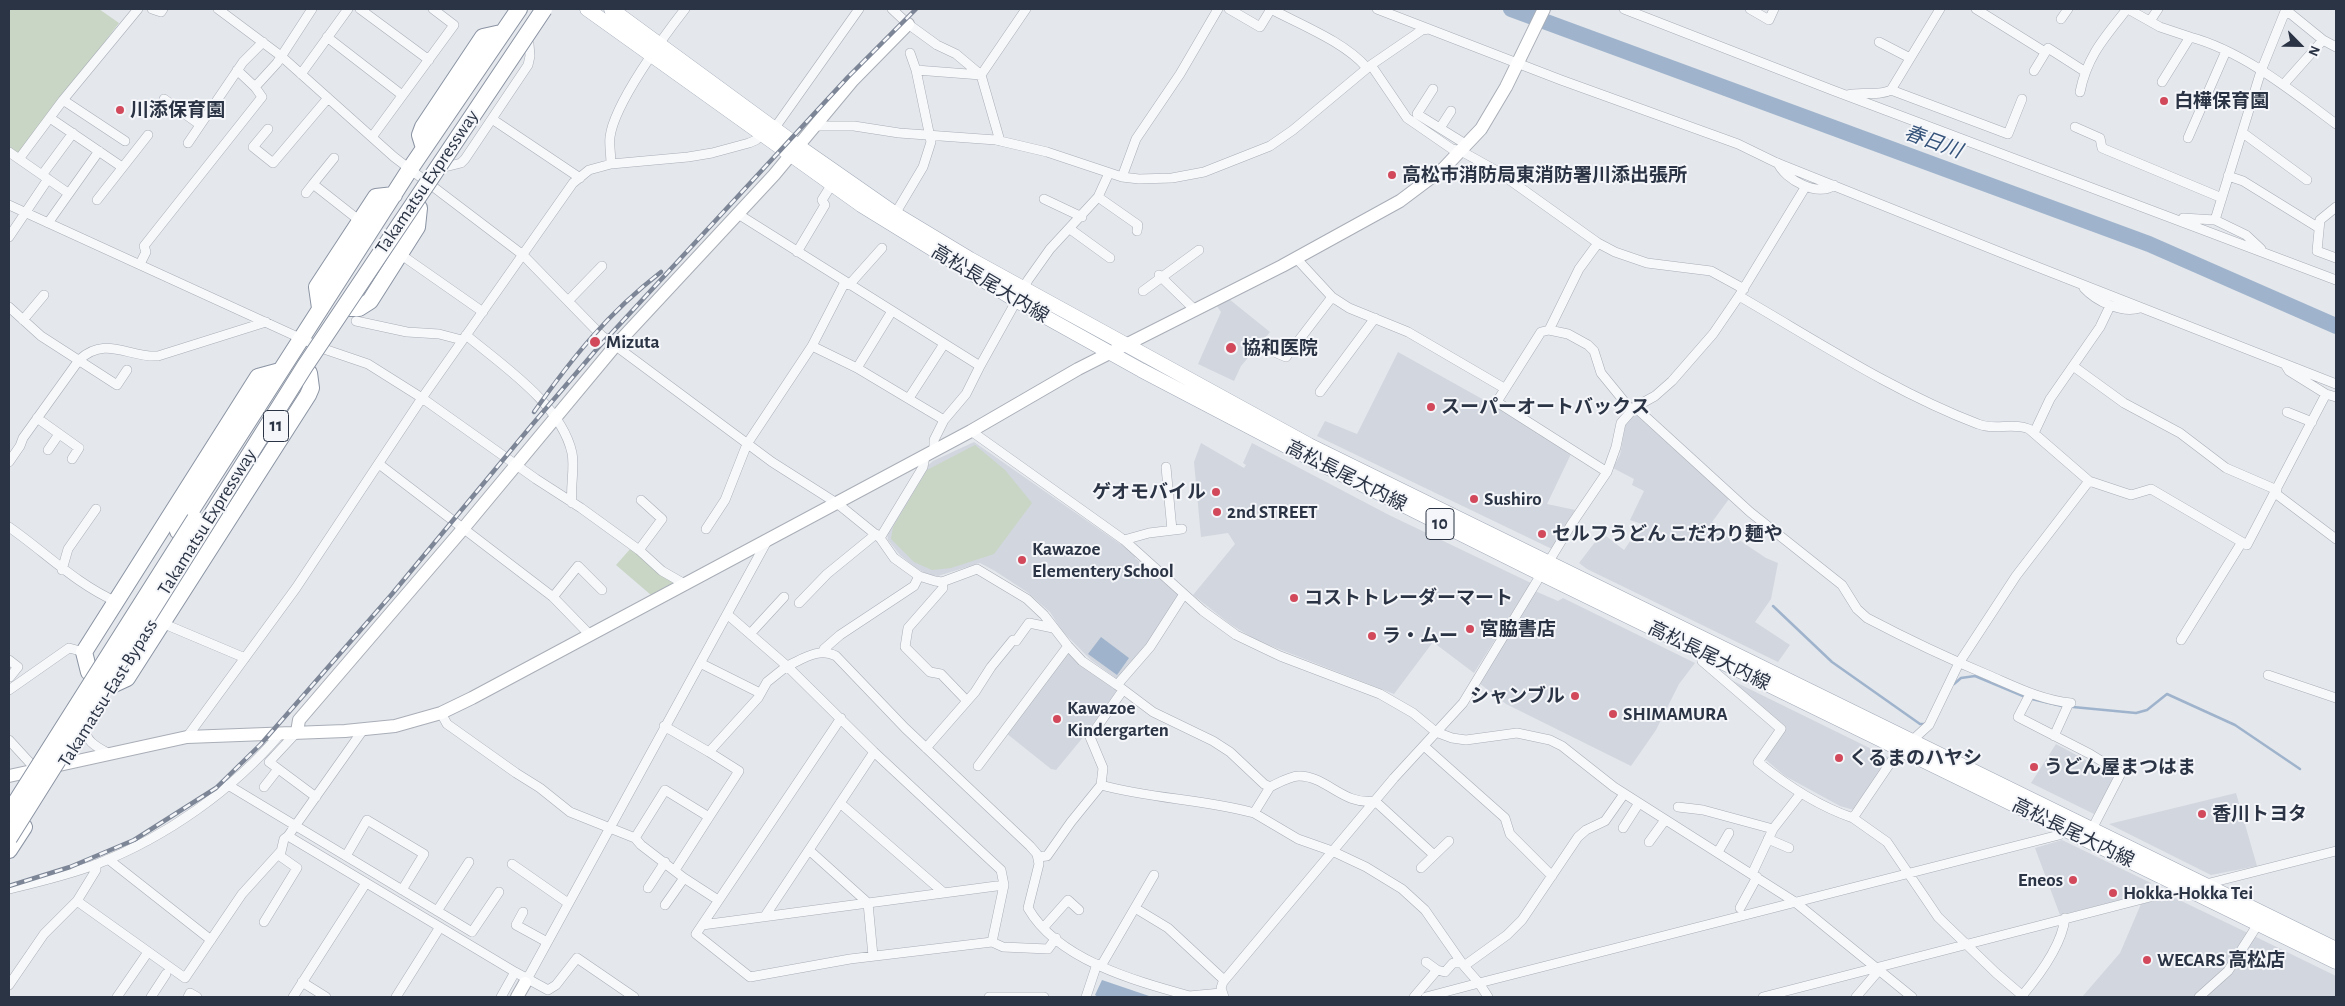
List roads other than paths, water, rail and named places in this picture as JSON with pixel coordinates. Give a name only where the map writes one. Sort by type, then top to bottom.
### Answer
[{"type":"highway","name":"Takamatsu-East Bypass","points":[[9,799],[89,672],[177,519],[280,371],[410,169],[519,9]]},
{"type":"highway","name":"Takamatsu Expressway","points":[[9,813],[217,484],[396,208],[533,9]]},
{"type":"highway","name":"Takamatsu Expressway","points":[[9,838],[305,366],[544,9]]},
{"type":"highway","name":"Takamatsu-East Bypass","points":[[9,850],[324,349],[353,314],[445,167],[554,9]]},
{"type":"highway","points":[[320,308],[317,287],[360,221],[376,197],[394,195]]},
{"type":"highway","points":[[353,314],[370,301],[417,227],[419,208]]},
{"type":"highway","points":[[114,684],[127,678],[308,395],[312,388],[309,373]]},
{"type":"highway","points":[[89,672],[84,652],[117,602],[177,519]]},
{"type":"main road","name":"高松長尾大内線","points":[[588,9],[657,50],[795,151],[895,214],[970,259],[1309,445],[1705,654],[2092,829],[2336,948]]},
{"type":"main road","name":"高松長尾大内線","points":[[611,9],[657,50]]},
{"type":"main road","name":"高松長尾大内線","points":[[795,151],[832,184],[893,226],[1017,301],[1311,459],[1544,568],[1906,745],[2064,829],[2336,962]]},
{"type":"street","points":[[19,159],[63,100],[138,9]]},
{"type":"street","points":[[152,9],[161,12],[163,9]]},
{"type":"street","points":[[218,9],[281,56],[410,169],[523,255],[616,346],[747,444],[838,504],[878,536],[894,558],[919,576],[942,582],[977,569],[1027,599],[1044,615],[1082,661],[1153,712],[1213,740],[1230,752],[1264,784],[1270,787]]},
{"type":"street","points":[[256,87],[278,63],[312,9]]},
{"type":"street","points":[[301,74],[348,9]]},
{"type":"street","points":[[360,9],[429,60]]},
{"type":"street","points":[[372,137],[454,25],[433,9]]},
{"type":"street","points":[[611,164],[610,136],[618,115],[629,92],[685,9]]},
{"type":"street","points":[[186,737],[301,580],[422,398],[573,184],[589,170],[611,164],[688,157],[712,153],[756,140],[768,131],[859,9]]},
{"type":"street","points":[[892,9],[936,45],[956,54],[981,75],[1000,141]]},
{"type":"street","points":[[981,75],[1026,9]]},
{"type":"street","points":[[1122,177],[1136,140],[1180,74],[1218,9]]},
{"type":"street","points":[[1229,9],[1260,26],[1271,9],[1344,48],[1369,66],[1407,118],[1452,149],[1464,148]]},
{"type":"street","points":[[1377,9],[1519,60],[1738,144],[1834,185],[2336,384]]},
{"type":"street","points":[[9,776],[29,768],[64,763],[186,737],[363,730],[395,726],[442,713],[768,538],[838,504],[1109,352],[1296,258],[1400,201],[1427,183],[1464,148],[1490,115],[1544,9]]},
{"type":"street","points":[[1624,9],[1847,96],[2173,217],[2336,280]]},
{"type":"street","points":[[1750,9],[1769,20],[1774,9]]},
{"type":"street","points":[[1847,96],[1853,93],[1885,93],[1891,90],[1940,9]]},
{"type":"street","points":[[1976,9],[2045,52]]},
{"type":"street","points":[[2061,19],[2068,9]]},
{"type":"street","points":[[2080,92],[2084,71],[2093,52],[2127,9],[2160,27],[2211,42],[2283,85],[2336,124]]},
{"type":"street","points":[[2150,21],[2158,9]]},
{"type":"street","points":[[2215,220],[2261,72],[2286,9],[2323,40],[2336,47]]},
{"type":"street","points":[[316,797],[269,762],[297,732],[299,720],[616,346],[795,151],[853,80],[908,24]]},
{"type":"street","points":[[815,126],[877,128],[899,133],[1000,141],[1027,146],[1122,177],[1139,179],[1164,178],[1204,172],[1270,146],[1293,130],[1369,66],[1422,30],[1429,29]]},
{"type":"street","points":[[2162,82],[2190,36]]},
{"type":"street","points":[[327,37],[402,95]]},
{"type":"street","points":[[2283,85],[2323,40]]},
{"type":"street","points":[[188,143],[237,70],[263,42]]},
{"type":"street","points":[[1879,42],[1910,58]]},
{"type":"street","points":[[445,167],[461,164],[492,119],[528,65],[530,56],[529,44]]},
{"type":"street","points":[[2034,71],[2048,48],[2084,71]]},
{"type":"street","points":[[2188,138],[2226,51]]},
{"type":"street","points":[[895,214],[923,167],[930,142],[916,70],[910,53]]},
{"type":"street","points":[[140,264],[146,252],[144,246],[262,97],[256,87],[237,70]]},
{"type":"street","points":[[916,70],[981,75]]},
{"type":"street","points":[[1433,89],[1416,114],[1440,128],[1464,148],[1598,243],[1615,252],[1647,264],[1712,272],[1742,293],[1907,392],[1979,425],[1996,428],[2020,425],[2034,433],[2089,481],[2131,495],[2151,490],[2246,545],[2276,492],[2326,394]]},
{"type":"street","points":[[1891,90],[2008,134],[2022,99]]},
{"type":"street","points":[[268,129],[253,147],[273,163],[328,98]]},
{"type":"street","points":[[164,99],[199,124]]},
{"type":"street","points":[[63,100],[125,141]]},
{"type":"street","points":[[1440,128],[1451,112]]},
{"type":"street","points":[[50,118],[122,167]]},
{"type":"street","points":[[492,119],[580,178]]},
{"type":"street","points":[[2075,127],[2100,138],[2102,148],[2222,198]]},
{"type":"street","points":[[9,237],[26,213],[72,133]]},
{"type":"street","points":[[2243,133],[2308,180]]},
{"type":"street","points":[[97,200],[148,136]]},
{"type":"street","points":[[48,223],[99,151]]},
{"type":"street","points":[[9,152],[68,194]]},
{"type":"street","points":[[306,193],[334,158]]},
{"type":"street","points":[[1778,162],[1785,173],[1806,186],[1823,190],[1834,185]]},
{"type":"street","points":[[799,603],[827,574],[878,536],[923,467],[944,420],[966,394],[1024,288],[1050,249],[1082,217],[1098,197],[1109,173]]},
{"type":"street","points":[[2228,176],[2243,181],[2319,228]]},
{"type":"street","points":[[314,184],[360,221]]},
{"type":"street","points":[[797,252],[825,205],[822,200],[832,184]]},
{"type":"street","points":[[823,652],[836,656],[847,666],[926,748],[1030,846],[1038,857],[1039,864],[1028,908],[1034,918],[1056,938],[1082,957],[1160,988],[1191,997],[1223,995],[1221,988],[1224,980],[1375,801],[1463,703],[1544,568],[1606,472],[1616,448],[1621,423],[1634,409],[1655,396],[1672,381],[1713,334],[1742,293],[1806,186]]},
{"type":"street","points":[[1098,197],[1138,225],[1137,231]]},
{"type":"street","points":[[1044,199],[1082,217]]},
{"type":"street","points":[[9,206],[324,349],[368,364],[422,398],[639,550],[662,571],[684,583]]},
{"type":"street","points":[[2336,208],[2320,220],[2317,251],[2336,258]]},
{"type":"street","points":[[738,214],[980,366]]},
{"type":"street","points":[[2173,217],[2215,220],[2246,235],[2262,251]]},
{"type":"street","points":[[1070,229],[1110,258]]},
{"type":"street","points":[[1549,330],[1579,268],[1598,243]]},
{"type":"street","points":[[706,529],[725,500],[747,444],[812,346],[847,284],[882,248]]},
{"type":"street","points":[[1143,291],[1160,276],[1199,250]]},
{"type":"street","points":[[400,254],[483,312]]},
{"type":"street","points":[[1296,258],[1332,297],[1349,308],[1408,332],[1504,388]]},
{"type":"street","points":[[568,301],[602,266]]},
{"type":"street","points":[[1160,276],[1195,310]]},
{"type":"street","points":[[2080,283],[2087,291],[2110,306],[2135,310],[2142,307]]},
{"type":"street","points":[[24,320],[44,295]]},
{"type":"street","points":[[1272,351],[1286,357],[1332,297]]},
{"type":"street","points":[[2034,433],[2050,399],[2100,327],[2110,306]]},
{"type":"street","points":[[9,307],[41,336],[79,360],[115,389],[127,370]]},
{"type":"street","points":[[857,368],[892,311]]},
{"type":"street","points":[[353,314],[407,332],[464,337],[536,396],[556,416],[566,436],[572,455],[572,503]]},
{"type":"street","points":[[1320,392],[1375,318]]},
{"type":"street","points":[[9,462],[37,418],[79,360],[88,352],[112,347],[150,356],[158,356],[266,322]]},
{"type":"street","points":[[1606,472],[1500,404],[1498,400],[1541,332],[1549,330],[1568,334],[1588,345],[1594,351],[1601,373],[1634,409],[1743,506],[1842,585],[1857,609],[1867,618],[2030,694],[2054,701],[2070,703],[2054,736]]},
{"type":"street","points":[[909,398],[944,344]]},
{"type":"street","points":[[812,346],[857,368],[944,420]]},
{"type":"street","points":[[2284,363],[2289,371],[2326,394],[2336,397]]},
{"type":"street","points":[[2073,366],[2124,403],[2180,433],[2226,468],[2276,492],[2336,539]]},
{"type":"street","points":[[2287,412],[2312,422]]},
{"type":"street","points":[[37,418],[79,448],[72,459]]},
{"type":"street","points":[[971,431],[1124,540],[1202,611],[1236,635],[1280,656],[1380,694],[1413,713],[1436,732],[1458,740],[1517,733],[1550,740],[1562,746],[1624,794],[1795,902],[1879,968],[1912,997]]},
{"type":"street","points":[[48,450],[59,434]]},
{"type":"street","points":[[379,464],[462,530],[553,597],[590,635]]},
{"type":"street","points":[[1166,467],[1172,530]]},
{"type":"street","points":[[1853,818],[1906,745],[1929,725],[1960,663],[2016,576],[2089,481]]},
{"type":"street","points":[[639,550],[662,519],[641,500]]},
{"type":"street","points":[[62,570],[68,549],[96,509]]},
{"type":"street","points":[[9,527],[37,547],[62,570],[117,602]]},
{"type":"street","points":[[1124,540],[1149,533],[1182,529]]},
{"type":"street","points":[[517,997],[768,538]]},
{"type":"street","points":[[2182,640],[2242,542]]},
{"type":"street","points":[[553,597],[578,566],[602,590]]},
{"type":"street","points":[[709,752],[768,682],[787,666],[823,652],[840,635],[914,586],[919,576]]},
{"type":"street","points":[[942,582],[943,588],[908,628],[905,646],[930,672],[941,674],[967,702]]},
{"type":"street","points":[[1038,857],[1047,856],[1101,785],[1102,768],[1090,737],[1120,688],[1150,647],[1184,594]]},
{"type":"street","points":[[750,634],[784,597]]},
{"type":"street","points":[[727,614],[787,666],[874,752],[1002,870],[1004,885],[992,942]]},
{"type":"street","points":[[162,623],[245,658]]},
{"type":"street","points":[[926,748],[967,702],[1013,640],[1016,641],[1029,623],[1053,628]]},
{"type":"street","points":[[978,766],[1068,646]]},
{"type":"street","points":[[9,690],[69,648],[84,652]]},
{"type":"street","points":[[1705,654],[1702,661],[1781,729],[1758,762],[1780,780],[1836,812],[1853,818],[1887,842],[1938,917],[2022,997],[2028,991],[2058,944],[2064,932],[2065,918]]},
{"type":"street","points":[[9,660],[18,667],[10,677]]},
{"type":"street","points":[[700,662],[760,693]]},
{"type":"street","points":[[2268,675],[2336,698]]},
{"type":"street","points":[[2030,694],[2018,718],[2121,773],[2092,829]]},
{"type":"street","points":[[442,713],[447,724],[516,774],[540,788],[570,812],[635,838],[641,845],[684,878],[718,900]]},
{"type":"street","points":[[841,718],[696,934],[750,977],[873,956],[992,942],[1003,947],[1048,949],[1056,938]]},
{"type":"street","points":[[664,726],[739,771],[675,870]]},
{"type":"street","points":[[86,727],[85,732],[91,743],[108,753]]},
{"type":"street","points":[[77,901],[185,978],[242,894],[280,852],[284,839],[296,825],[363,730]]},
{"type":"street","points":[[9,889],[96,864],[189,815],[256,762],[282,733]]},
{"type":"street","points":[[9,740],[29,768]]},
{"type":"street","points":[[1424,746],[1505,818],[1510,834],[1552,876]]},
{"type":"street","points":[[765,916],[874,752]]},
{"type":"street","points":[[264,787],[278,769]]},
{"type":"street","points":[[1254,813],[1270,787],[1297,776],[1309,778],[1356,801],[1375,801],[1434,855]]},
{"type":"street","points":[[228,785],[472,932],[499,892]]},
{"type":"street","points":[[1101,785],[1160,798],[1228,806],[1254,813],[1298,839],[1332,851],[1366,867],[1402,889],[1425,910],[1463,965],[1480,983],[1488,997]]},
{"type":"street","points":[[635,838],[665,790],[709,817]]},
{"type":"street","points":[[1740,908],[1755,876],[1768,839],[1801,793]]},
{"type":"street","points":[[1426,962],[1437,970],[1444,972],[1453,963],[1463,965],[1507,935],[1522,920],[1578,837],[1586,830],[1605,821],[1624,794]]},
{"type":"street","points":[[840,803],[944,893]]},
{"type":"street","points":[[1623,828],[1639,803]]},
{"type":"street","points":[[1678,807],[1703,810],[1773,830]]},
{"type":"street","points":[[346,856],[367,820],[408,844],[424,854],[402,890]]},
{"type":"street","points":[[1649,842],[1665,820]]},
{"type":"street","points":[[1426,997],[2059,835],[2064,829]]},
{"type":"street","points":[[1718,852],[1729,833]]},
{"type":"street","points":[[288,836],[515,972],[526,981],[548,990],[556,985],[577,958],[634,997]]},
{"type":"street","points":[[1768,839],[1789,848]]},
{"type":"street","points":[[1421,868],[1449,841]]},
{"type":"street","points":[[809,850],[868,903],[873,956]]},
{"type":"street","points":[[264,922],[298,868],[280,856],[280,852]]},
{"type":"street","points":[[1763,997],[2065,918],[2336,852]]},
{"type":"street","points":[[108,859],[211,940]]},
{"type":"street","points":[[437,911],[469,862]]},
{"type":"street","points":[[648,888],[665,862]]},
{"type":"street","points":[[9,985],[12,973],[44,934],[77,901],[96,870],[96,864]]},
{"type":"street","points":[[512,864],[568,903]]},
{"type":"street","points":[[1086,997],[1099,965],[1154,875]]},
{"type":"street","points":[[665,905],[684,878]]},
{"type":"street","points":[[293,997],[366,883]]},
{"type":"street","points":[[702,924],[1004,885]]},
{"type":"street","points":[[1044,927],[1068,900],[1078,910]]},
{"type":"street","points":[[1135,908],[1168,928],[1224,980]]},
{"type":"street","points":[[523,912],[516,925],[547,942]]},
{"type":"street","points":[[2199,997],[2228,971],[2258,924]]},
{"type":"street","points":[[396,997],[440,927]]},
{"type":"street","points":[[120,996],[148,952]]},
{"type":"street","points":[[1856,997],[1879,968]]},
{"type":"street","points":[[1414,997],[1437,970]]},
{"type":"street","points":[[501,997],[515,972]]},
{"type":"street","points":[[150,997],[166,974]]},
{"type":"street","points":[[302,982],[326,997]]},
{"type":"street","points":[[188,997],[190,993],[197,997]]},
{"type":"street","points":[[989,997],[1044,997]]},
{"type":"water","points":[[1101,637],[1129,658],[1117,675],[1088,654]]},
{"type":"water","points":[[1102,980],[1152,997],[1098,997],[1095,995]]},
{"type":"waterway","name":"春日川","points":[[1511,9],[2149,244],[2336,326]]},
{"type":"waterway","points":[[1773,606],[1832,662],[1920,724],[1925,724]]},
{"type":"waterway","points":[[1954,684],[1961,678],[1975,676],[2023,696]]},
{"type":"waterway","points":[[2073,707],[2136,713],[2147,710],[2167,694],[2235,725],[2300,769]]},
{"type":"waterway","points":[[2032,699],[2062,706]]},
{"type":"railway","points":[[9,886],[70,867],[134,840],[216,788],[261,744],[392,594],[596,350],[848,77],[916,9]]},
{"type":"railway","points":[[534,412],[562,373],[592,337],[624,304],[661,272]]},
{"type":"place","name":"白樺保育園","points":[[2164,101]]},
{"type":"place","name":"川添保育園","points":[[120,110]]},
{"type":"place","name":"高松市消防局東消防署川添出張所","points":[[1392,175]]},
{"type":"place","name":"Mizuta","points":[[595,342]]},
{"type":"place","name":"協和医院","points":[[1231,348]]},
{"type":"place","name":"スーパーオートバックス","points":[[1431,407]]},
{"type":"place","name":"ゲオモバイル","points":[[1216,492]]},
{"type":"place","name":"Sushiro","points":[[1474,499]]},
{"type":"place","name":"2nd STREET","points":[[1217,512]]},
{"type":"place","name":"セルフうどん こだわり麺や","points":[[1542,534]]},
{"type":"place","name":"Kawazoe Elementery School","points":[[1022,560]]},
{"type":"place","name":"コストトレーダーマート","points":[[1294,598]]},
{"type":"place","name":"宮脇書店","points":[[1470,629]]},
{"type":"place","name":"ラ・ムー","points":[[1372,636]]},
{"type":"place","name":"シャンブル","points":[[1575,696]]},
{"type":"place","name":"SHIMAMURA","points":[[1613,714]]},
{"type":"place","name":"Kawazoe Kindergarten","points":[[1057,719]]},
{"type":"place","name":"くるまのハヤシ","points":[[1839,758]]},
{"type":"place","name":"うどん屋まつはま","points":[[2034,767]]},
{"type":"place","name":"香川トヨタ","points":[[2202,814]]},
{"type":"place","name":"Eneos","points":[[2073,880]]},
{"type":"place","name":"Hokka-Hokka Tei","points":[[2113,893]]},
{"type":"place","name":"WECARS 高松店","points":[[2147,960]]}]
